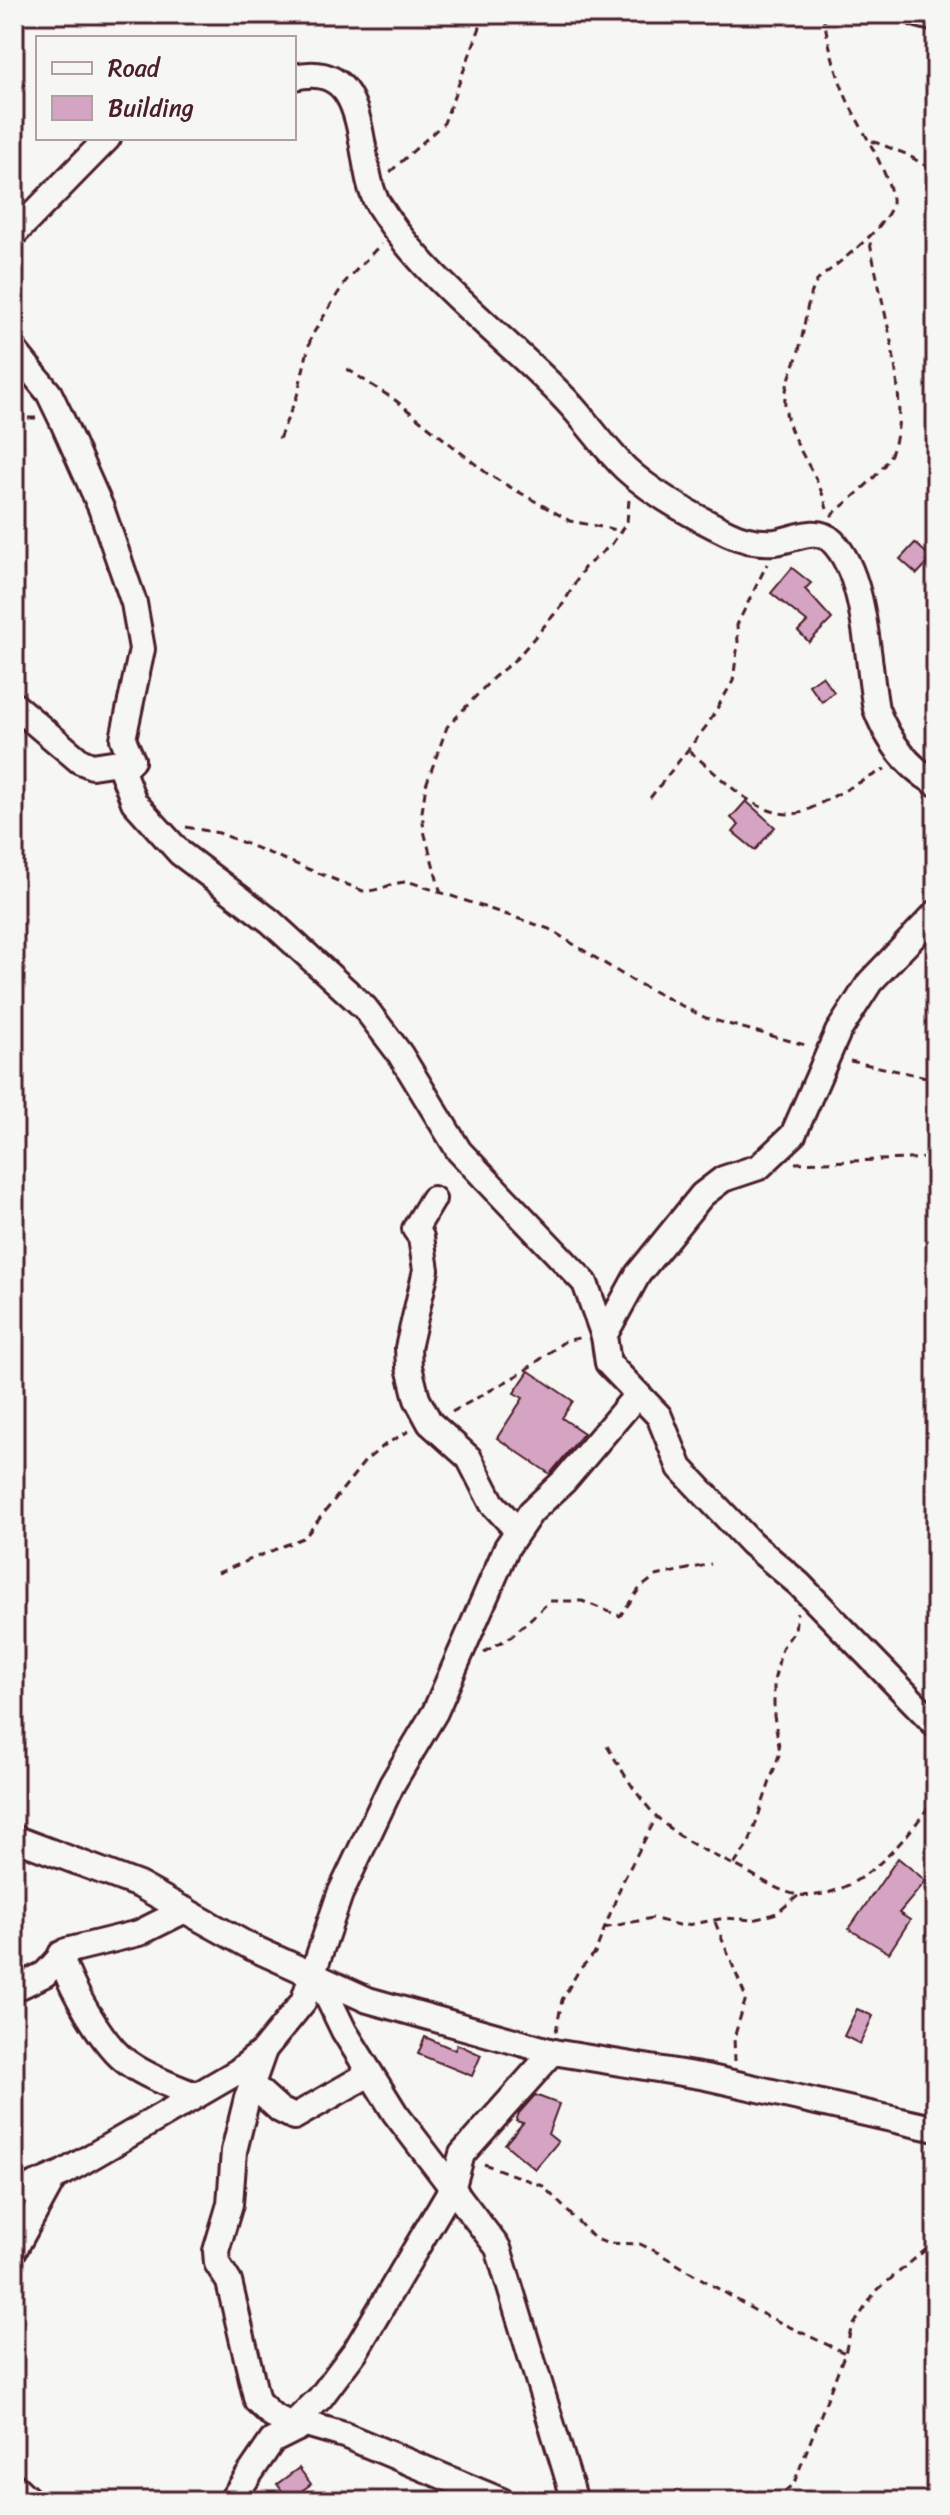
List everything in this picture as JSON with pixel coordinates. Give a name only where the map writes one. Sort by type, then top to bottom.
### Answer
[{"type":"street","points":[[917,14],[936,19]]},
{"type":"street","points":[[296,77],[311,73],[319,76],[350,98],[359,119],[372,193],[396,231],[446,287],[566,399],[626,469],[661,495],[727,533],[755,542],[776,542],[819,534],[830,538],[841,552],[858,603],[876,709],[883,727],[907,761],[922,776],[936,783],[936,761]]},
{"type":"street","points":[[14,234],[106,140]]},
{"type":"street","points":[[14,350],[49,393],[61,418],[101,508],[134,603],[142,649],[123,739],[132,760]]},
{"type":"street","points":[[14,705],[80,761],[92,766],[132,760]]},
{"type":"street","points":[[132,760],[122,771],[126,785],[134,802],[153,824],[193,864],[270,921],[365,1008],[400,1054],[459,1151],[585,1283],[604,1336],[608,1363],[659,1416],[680,1468],[695,1488],[799,1584],[936,1725]]},
{"type":"street","points":[[604,1336],[638,1274],[702,1195],[723,1179],[759,1167],[798,1127],[829,1052],[870,982],[936,913]]},
{"type":"street","points":[[433,1199],[415,1229],[421,1237],[426,1270],[408,1348],[417,1399],[430,1423],[461,1448],[492,1503],[517,1530]]},
{"type":"street","points":[[14,2194],[54,2177],[237,2072],[263,2051],[303,2002],[316,1973],[323,1934],[340,1894],[392,1784],[435,1712],[457,1656],[517,1530],[637,1395]]},
{"type":"street","points":[[14,1838],[139,1885],[251,1947],[316,1973],[368,2000],[553,2052],[749,2085],[936,2129]]},
{"type":"street","points":[[14,1989],[45,1974],[61,1954],[75,1947],[139,1933],[185,1910]]},
{"type":"street","points":[[61,1954],[64,1968],[86,2008],[121,2057],[195,2095]]},
{"type":"street","points":[[316,1973],[369,2074],[426,2156],[453,2186],[467,2210],[489,2232],[498,2248],[575,2501]]},
{"type":"street","points":[[263,2051],[234,2151],[230,2204],[216,2251],[217,2263],[229,2282],[257,2401],[273,2416],[344,2435],[502,2501]]},
{"type":"street","points":[[231,2501],[272,2441],[297,2424],[356,2350],[453,2186],[462,2154],[553,2052]]},
{"type":"street","points":[[251,2084],[280,2110],[294,2117],[369,2074]]},
{"type":"street","points":[[14,2250],[54,2177]]},
{"type":"street","points":[[14,2486],[30,2501]]},
{"type":"path","points":[[372,193],[387,174],[444,123],[482,22],[489,14]]},
{"type":"path","points":[[823,14],[846,98],[872,141],[893,198],[891,208],[869,234],[817,281],[811,293],[801,343],[787,388],[785,405],[790,424],[820,482],[828,518],[881,469],[891,454],[901,412],[869,234]]},
{"type":"path","points":[[872,141],[906,154],[936,172]]},
{"type":"path","points":[[279,439],[297,396],[311,337],[345,282],[396,231]]},
{"type":"path","points":[[347,369],[395,400],[489,475],[570,521],[622,531]]},
{"type":"path","points":[[441,894],[422,812],[426,785],[447,727],[493,678],[517,658],[563,604],[584,568],[606,551],[622,531],[629,514],[626,469]]},
{"type":"path","points":[[650,798],[689,751],[733,681],[737,625],[743,608],[758,586],[776,542]]},
{"type":"path","points":[[689,751],[761,808],[789,816],[907,761]]},
{"type":"path","points":[[153,824],[219,833],[363,891],[374,891],[399,882],[549,929],[633,981],[706,1018],[829,1052],[857,1064],[936,1079]]},
{"type":"path","points":[[759,1167],[936,1158]]},
{"type":"path","points":[[218,1573],[305,1537],[376,1450],[523,1372],[565,1341],[604,1336]]},
{"type":"path","points":[[457,1656],[496,1647],[550,1601],[582,1601],[609,1615],[620,1616],[640,1588],[656,1576],[711,1564]]},
{"type":"path","points":[[734,1865],[749,1843],[780,1752],[774,1716],[774,1681],[782,1648],[798,1622],[795,1604],[799,1584]]},
{"type":"path","points":[[607,1746],[656,1818],[699,1850],[799,1895]]},
{"type":"path","points":[[604,1928],[652,1918],[682,1926],[714,1920],[765,1918],[799,1895],[840,1887],[869,1872],[915,1825],[936,1796]]},
{"type":"path","points":[[553,2052],[562,2000],[579,1970],[595,1953],[635,1856],[656,1818]]},
{"type":"path","points":[[714,1920],[746,1998],[734,2038],[734,2060],[749,2085]]},
{"type":"path","points":[[462,2154],[543,2186],[594,2238],[606,2243],[640,2244],[754,2310],[845,2353]]},
{"type":"path","points":[[774,2501],[794,2483],[845,2353],[851,2329],[875,2292],[936,2241]]},
{"type":"building","points":[[915,543],[932,558],[917,574],[900,559]]},
{"type":"building","points":[[792,568],[811,583],[805,589],[832,619],[809,642],[798,631],[807,622],[771,593]]},
{"type":"building","points":[[822,676],[834,692],[822,702],[809,685]]},
{"type":"building","points":[[746,801],[775,827],[755,850],[733,832],[739,825],[731,818]]},
{"type":"building","points":[[529,1371],[573,1401],[562,1418],[584,1433],[550,1474],[497,1438],[523,1398],[514,1393]]},
{"type":"building","points":[[898,1858],[926,1881],[899,1913],[910,1920],[889,1953],[849,1929]]},
{"type":"building","points":[[857,2009],[873,2016],[860,2044],[844,2036]]},
{"type":"building","points":[[425,2037],[455,2050],[457,2044],[481,2055],[472,2076],[418,2054]]},
{"type":"building","points":[[535,2095],[559,2104],[548,2134],[558,2142],[535,2169],[505,2144],[523,2123],[516,2121],[519,2113]]},
{"type":"building","points":[[299,2468],[311,2484],[289,2500],[277,2484]]}]
